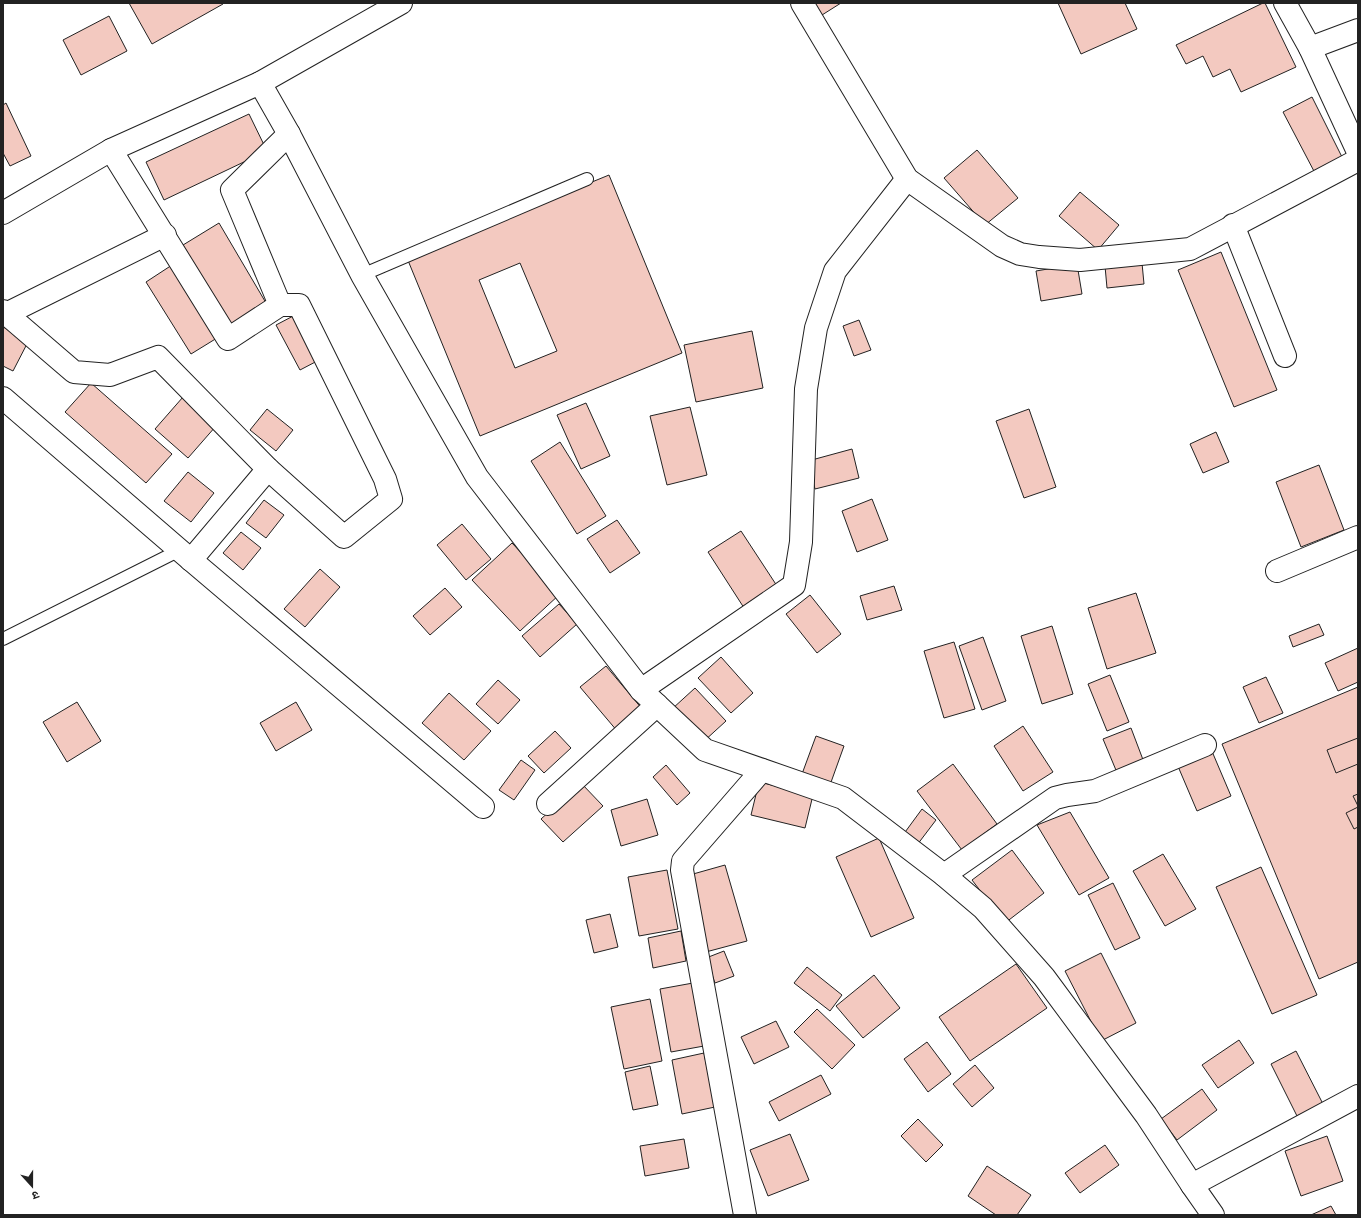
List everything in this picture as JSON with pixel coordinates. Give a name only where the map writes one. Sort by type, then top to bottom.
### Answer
[{"type":"street","points":[[3,213],[111,150],[260,83],[402,3]]},
{"type":"street","points":[[802,3],[907,179],[1002,246],[1020,254],[1080,260],[1190,249],[1358,160]]},
{"type":"street","points":[[1285,3],[1310,48],[1358,152]]},
{"type":"street","points":[[1310,48],[1358,30]]},
{"type":"street","points":[[260,83],[289,134],[362,276],[477,477],[640,690],[705,750],[843,798],[944,875],[983,908],[1044,977],[1146,1115],[1213,1215]]},
{"type":"street","points":[[280,305],[232,190],[289,134]]},
{"type":"street","points":[[111,150],[165,235],[228,339],[280,305],[299,305],[385,479],[391,499],[344,537],[268,469],[158,357],[110,375],[74,372],[5,312],[165,235]]},
{"type":"street","points":[[640,690],[794,585],[802,542],[806,389],[816,328],[835,271],[907,179]]},
{"type":"street","points":[[1233,226],[1285,356]]},
{"type":"street","points":[[3,398],[483,807]]},
{"type":"street","points":[[186,555],[268,469]]},
{"type":"street","points":[[1277,571],[1358,537]]},
{"type":"street","points":[[548,804],[657,705]]},
{"type":"street","points":[[944,875],[1055,798],[1095,791],[1204,745]]},
{"type":"street","points":[[746,1215],[682,870],[683,861],[762,770]]},
{"type":"street","points":[[1192,1185],[1358,1096]]},
{"type":"lane","points":[[362,276],[587,179]]},
{"type":"lane","points":[[3,639],[186,555]]},
{"type":"building","points":[[129,3],[222,3],[223,4],[152,44]]},
{"type":"building","points":[[814,3],[841,3],[822,15]]},
{"type":"building","points":[[1058,3],[1125,3],[1137,29],[1081,54]]},
{"type":"building","points":[[1265,3],[1296,67],[1241,92],[1230,69],[1213,77],[1203,56],[1186,64],[1176,45]]},
{"type":"building","points":[[109,16],[127,51],[81,75],[63,40]]},
{"type":"building","points":[[1312,97],[1344,161],[1316,175],[1283,112]]},
{"type":"building","points":[[6,103],[31,156],[10,166],[3,153],[3,105]]},
{"type":"building","points":[[249,114],[267,151],[164,200],[146,162]]},
{"type":"building","points":[[977,150],[1018,198],[985,225],[944,178]]},
{"type":"building","points":[[609,175],[682,353],[480,436],[407,258]],"holes":[[[520,263],[557,351],[515,368],[479,280]]]},
{"type":"building","points":[[1080,192],[1119,225],[1098,250],[1059,216]]},
{"type":"building","points":[[219,223],[269,308],[232,330],[183,245]]},
{"type":"building","points":[[1221,252],[1277,390],[1234,407],[1178,270]]},
{"type":"building","points":[[1142,263],[1144,284],[1107,288],[1105,266]]},
{"type":"building","points":[[1077,264],[1082,294],[1041,301],[1036,271]]},
{"type":"building","points":[[172,265],[217,338],[191,354],[146,282]]},
{"type":"building","points":[[297,314],[321,359],[300,370],[276,325]]},
{"type":"building","points":[[859,320],[871,350],[854,356],[843,326]]},
{"type":"building","points":[[3,327],[29,340],[13,371],[3,366]]},
{"type":"building","points":[[752,331],[763,388],[696,402],[684,345]]},
{"type":"building","points":[[91,383],[172,454],[146,483],[65,412]]},
{"type":"building","points":[[183,397],[216,426],[188,458],[155,429]]},
{"type":"building","points":[[586,403],[610,456],[581,469],[557,415]]},
{"type":"building","points":[[690,407],[707,475],[667,485],[650,416]]},
{"type":"building","points":[[267,409],[293,430],[276,451],[250,430]]},
{"type":"building","points":[[1029,409],[1056,487],[1024,498],[996,421]]},
{"type":"building","points":[[1216,432],[1229,462],[1203,473],[1190,444]]},
{"type":"building","points":[[560,442],[606,516],[577,534],[531,461]]},
{"type":"building","points":[[852,449],[859,478],[815,489],[808,461]]},
{"type":"building","points":[[1319,465],[1344,530],[1301,547],[1276,482]]},
{"type":"building","points":[[188,472],[214,493],[191,522],[164,501]]},
{"type":"building","points":[[872,499],[888,540],[857,552],[842,511]]},
{"type":"building","points":[[264,500],[284,515],[266,538],[246,523]]},
{"type":"building","points":[[617,520],[640,553],[610,573],[587,539]]},
{"type":"building","points":[[462,524],[491,559],[466,580],[437,545]]},
{"type":"building","points":[[741,531],[779,589],[746,611],[708,552]]},
{"type":"building","points":[[241,532],[261,548],[243,570],[223,553]]},
{"type":"building","points":[[512,543],[560,594],[520,631],[472,580]]},
{"type":"building","points":[[320,569],[340,587],[305,627],[284,609]]},
{"type":"building","points":[[894,586],[902,610],[867,620],[860,596]]},
{"type":"building","points":[[445,588],[462,607],[430,635],[413,616]]},
{"type":"building","points":[[1136,593],[1156,653],[1107,669],[1088,608]]},
{"type":"building","points":[[810,595],[841,634],[817,653],[786,614]]},
{"type":"building","points":[[559,604],[577,624],[540,657],[522,636]]},
{"type":"building","points":[[1319,624],[1324,635],[1293,647],[1289,636]]},
{"type":"building","points":[[1052,626],[1073,694],[1042,704],[1021,636]]},
{"type":"building","points":[[983,637],[1006,701],[982,710],[959,646]]},
{"type":"building","points":[[954,642],[975,709],[944,718],[924,651]]},
{"type":"building","points":[[1358,648],[1358,682],[1338,691],[1325,663]]},
{"type":"building","points":[[721,657],[753,693],[731,713],[698,678]]},
{"type":"building","points":[[606,666],[643,710],[618,732],[580,687]]},
{"type":"building","points":[[1110,675],[1129,722],[1107,731],[1088,684]]},
{"type":"building","points":[[1266,677],[1283,713],[1259,723],[1243,687]]},
{"type":"building","points":[[498,680],[520,700],[498,724],[476,704]]},
{"type":"building","points":[[1358,687],[1358,962],[1319,979],[1222,744]]},
{"type":"building","points":[[695,688],[726,721],[703,742],[672,709]]},
{"type":"building","points":[[449,693],[491,731],[464,760],[422,723]]},
{"type":"building","points":[[77,702],[101,741],[67,762],[43,722]]},
{"type":"building","points":[[296,702],[312,730],[276,751],[260,723]]},
{"type":"building","points":[[1023,726],[1053,772],[1023,791],[994,746]]},
{"type":"building","points":[[1131,728],[1145,765],[1118,775],[1103,739]]},
{"type":"building","points":[[555,731],[571,748],[544,773],[528,756]]},
{"type":"building","points":[[816,736],[844,746],[830,785],[802,774]]},
{"type":"building","points":[[1358,738],[1358,764],[1336,773],[1327,750]]},
{"type":"building","points":[[1211,749],[1231,796],[1197,811],[1177,764]]},
{"type":"building","points":[[521,760],[535,770],[514,800],[499,790]]},
{"type":"building","points":[[953,764],[997,824],[962,850],[917,791]]},
{"type":"building","points":[[666,765],[690,793],[677,805],[653,777]]},
{"type":"building","points":[[759,782],[813,795],[805,828],[751,815]]},
{"type":"building","points":[[581,783],[603,806],[563,842],[541,819]]},
{"type":"building","points":[[1358,794],[1358,806],[1353,796]]},
{"type":"building","points":[[647,799],[658,835],[621,846],[611,810]]},
{"type":"building","points":[[1358,807],[1358,827],[1354,829],[1346,813]]},
{"type":"building","points":[[922,809],[936,820],[914,849],[900,839]]},
{"type":"building","points":[[1070,812],[1109,878],[1079,895],[1037,825]]},
{"type":"building","points":[[879,838],[914,918],[871,937],[836,857]]},
{"type":"building","points":[[1012,850],[1044,893],[1005,923],[972,880]]},
{"type":"building","points":[[1163,854],[1196,909],[1165,926],[1133,871]]},
{"type":"building","points":[[725,865],[747,941],[702,953],[686,876]]},
{"type":"building","points":[[1261,867],[1317,995],[1272,1014],[1216,887]]},
{"type":"building","points":[[667,870],[678,929],[639,936],[628,877]]},
{"type":"building","points":[[1113,883],[1140,938],[1115,950],[1088,895]]},
{"type":"building","points":[[610,914],[618,947],[594,953],[586,920]]},
{"type":"building","points":[[681,931],[686,961],[653,968],[648,938]]},
{"type":"building","points":[[724,951],[734,976],[715,983],[706,958]]},
{"type":"building","points":[[1101,953],[1136,1023],[1101,1041],[1065,971]]},
{"type":"building","points":[[1016,964],[1047,1008],[970,1061],[939,1017]]},
{"type":"building","points":[[807,967],[842,995],[830,1011],[794,983]]},
{"type":"building","points":[[874,975],[900,1008],[863,1038],[836,1006]]},
{"type":"building","points":[[693,983],[704,1046],[671,1052],[660,989]]},
{"type":"building","points":[[650,999],[662,1061],[624,1069],[611,1007]]},
{"type":"building","points":[[817,1009],[855,1045],[832,1069],[794,1032]]},
{"type":"building","points":[[776,1021],[789,1047],[754,1064],[741,1037]]},
{"type":"building","points":[[1239,1040],[1254,1063],[1218,1088],[1202,1065]]},
{"type":"building","points":[[927,1042],[951,1074],[928,1092],[904,1059]]},
{"type":"building","points":[[1296,1051],[1323,1104],[1297,1116],[1271,1064]]},
{"type":"building","points":[[704,1053],[715,1107],[682,1114],[672,1060]]},
{"type":"building","points":[[975,1065],[994,1088],[972,1107],[953,1084]]},
{"type":"building","points":[[650,1066],[658,1105],[633,1110],[625,1072]]},
{"type":"building","points":[[821,1075],[831,1094],[779,1121],[769,1102]]},
{"type":"building","points":[[1202,1089],[1217,1110],[1177,1140],[1161,1119]]},
{"type":"building","points":[[918,1119],[943,1145],[926,1162],[901,1136]]},
{"type":"building","points":[[790,1134],[809,1180],[768,1196],[750,1150]]},
{"type":"building","points":[[1327,1136],[1343,1181],[1301,1196],[1285,1151]]},
{"type":"building","points":[[684,1139],[689,1168],[645,1176],[640,1146]]},
{"type":"building","points":[[1105,1145],[1119,1165],[1080,1193],[1065,1173]]},
{"type":"building","points":[[987,1166],[1031,1195],[1017,1215],[996,1215],[968,1196]]},
{"type":"building","points":[[1331,1206],[1336,1215],[1311,1215]]}]
